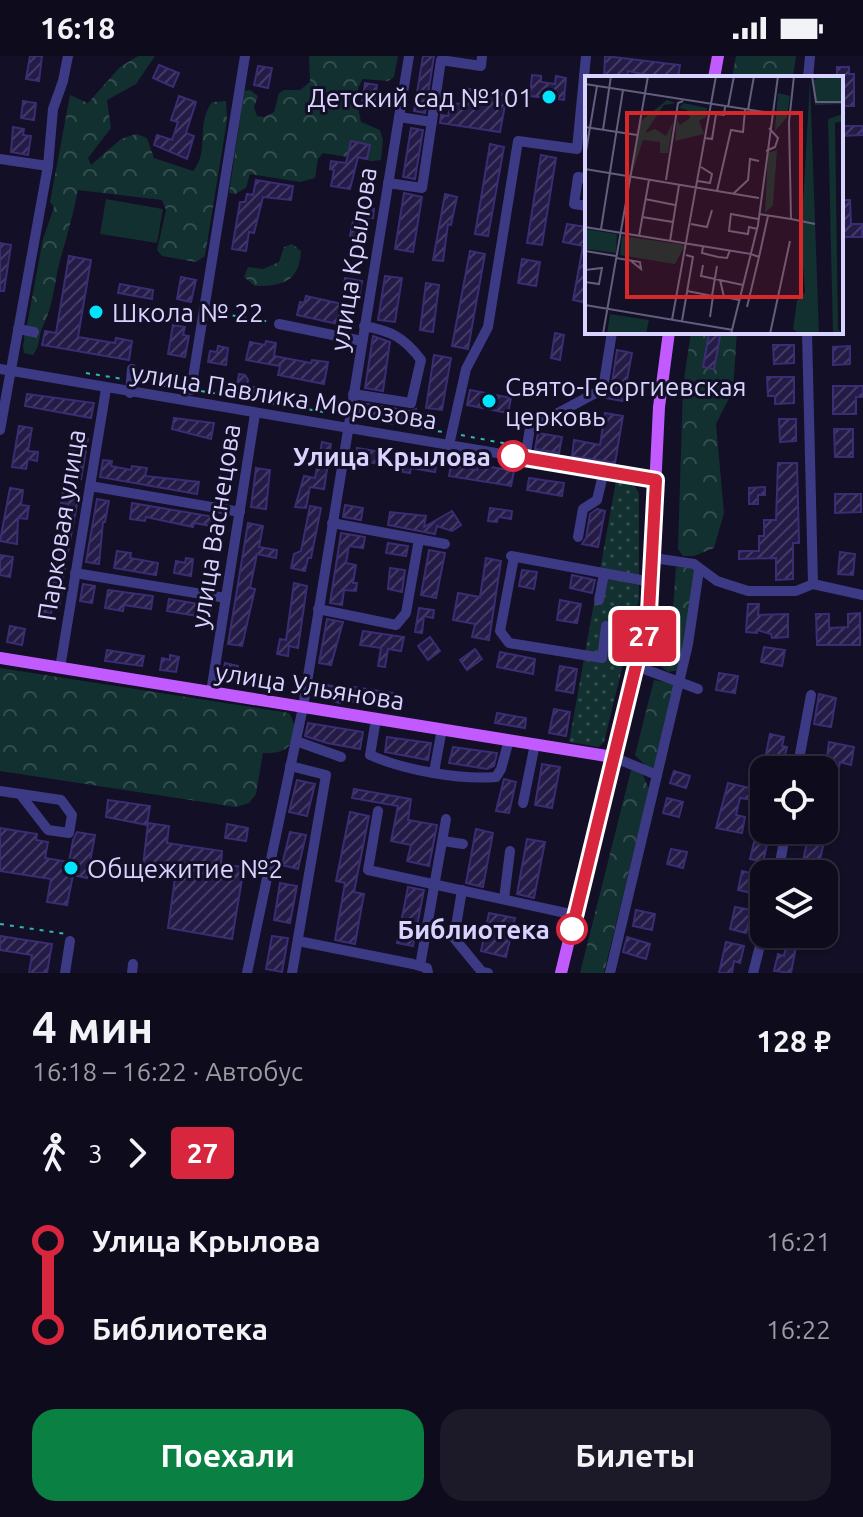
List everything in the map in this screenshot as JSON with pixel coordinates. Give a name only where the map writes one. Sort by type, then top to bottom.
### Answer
[{"type":"main road","points":[[714,76],[718,56]]},
{"type":"main road","points":[[561,973],[645,632],[654,558],[659,407],[669,334]]},
{"type":"main road","name":"улица Ульянова","points":[[0,658],[613,757]]},
{"type":"street","points":[[0,430],[5,370],[18,329],[48,166],[53,109],[68,56]]},
{"type":"street","points":[[191,390],[245,56]]},
{"type":"street","name":"улица Крылова","points":[[247,973],[303,707],[409,56]]},
{"type":"street","points":[[388,183],[422,188],[441,60],[481,66],[482,56]]},
{"type":"street","points":[[450,440],[466,369],[488,327],[518,141],[577,149],[586,56]]},
{"type":"street","points":[[808,76],[810,56]]},
{"type":"street","points":[[399,117],[432,122]]},
{"type":"street","points":[[0,159],[48,166]]},
{"type":"street","points":[[585,179],[578,177],[574,204],[585,206]]},
{"type":"street","points":[[279,324],[362,341]]},
{"type":"street","points":[[353,394],[411,403],[421,360],[390,330],[364,326]]},
{"type":"street","points":[[18,329],[34,332]]},
{"type":"street","points":[[526,453],[530,428],[603,389],[612,334]]},
{"type":"street","points":[[807,334],[813,584]]},
{"type":"street","name":"улица Павлика Морозова","points":[[5,370],[255,414],[450,440],[656,480]]},
{"type":"street","points":[[130,393],[131,375]]},
{"type":"street","name":"Парковая улица","points":[[60,668],[106,389]]},
{"type":"street","name":"улица Васнецова","points":[[211,692],[255,414]]},
{"type":"street","points":[[578,537],[583,509],[597,500],[604,471]]},
{"type":"street","points":[[90,486],[240,512]]},
{"type":"street","points":[[332,523],[445,544]]},
{"type":"street","points":[[318,609],[396,625],[406,613],[419,539]]},
{"type":"street","points":[[645,632],[606,626],[602,658],[509,643],[500,631],[512,556],[652,582]]},
{"type":"street","points":[[654,558],[694,564],[717,581],[748,591],[796,591],[813,584],[863,595]]},
{"type":"street","points":[[610,973],[680,682],[699,570]]},
{"type":"street","points":[[75,573],[226,598]]},
{"type":"street","points":[[599,600],[604,574]]},
{"type":"street","points":[[636,666],[698,689]]},
{"type":"street","points":[[800,756],[811,695]]},
{"type":"street","points":[[376,719],[370,755],[383,761],[434,772],[496,777],[509,740]]},
{"type":"street","points":[[434,772],[442,729]]},
{"type":"street","points":[[296,741],[341,757]]},
{"type":"street","points":[[523,803],[535,744]]},
{"type":"street","points":[[613,757],[657,775]]},
{"type":"street","points":[[290,766],[326,775],[292,973]]},
{"type":"street","points":[[0,791],[61,800],[72,815],[69,833],[48,830],[20,794]]},
{"type":"street","points":[[378,811],[368,870],[575,915]]},
{"type":"street","points":[[298,941],[424,970],[446,819]]},
{"type":"street","points":[[443,841],[463,844]]},
{"type":"street","points":[[504,899],[510,851]]},
{"type":"street","points":[[462,890],[454,938],[482,972],[488,973]]},
{"type":"street","points":[[65,973],[70,941]]},
{"type":"street","points":[[753,973],[759,948]]},
{"type":"path","points":[[205,311],[279,324]]},
{"type":"path","points":[[86,373],[131,375],[191,390],[350,416],[450,440],[526,453]]},
{"type":"path","points":[[0,924],[68,934],[70,941]]},
{"type":"green space","points":[[138,56],[155,56],[136,84],[107,100],[111,128],[88,158],[91,165],[121,139],[136,134],[147,138],[154,158],[193,171],[201,155],[207,111],[212,102],[226,101],[227,120],[205,256],[196,262],[162,256],[157,250],[166,210],[162,200],[78,190],[37,348],[33,355],[24,353],[43,239],[54,207],[50,202],[70,95],[88,103],[120,67]]},
{"type":"green space","points":[[309,56],[398,56],[394,77],[388,81],[363,79],[357,95],[361,122],[380,130],[383,140],[381,160],[323,153],[318,159],[315,178],[300,182],[250,174],[246,188],[235,194],[229,193],[244,91],[250,90],[258,96],[254,107],[257,116],[264,117],[274,112],[279,93],[300,90],[310,82]]},
{"type":"green space","points":[[736,56],[796,56],[793,76],[732,76]]},
{"type":"green space","points":[[106,199],[163,209],[157,243],[100,234]]},
{"type":"green space","points":[[292,244],[301,251],[300,261],[288,280],[274,285],[255,286],[244,277],[248,267],[263,269],[279,262],[284,247]]},
{"type":"green space","points":[[691,334],[737,334],[733,390],[716,424],[724,513],[714,548],[694,556],[683,556],[678,549],[683,386]]},
{"type":"green space","points":[[616,481],[634,485],[639,493],[639,599],[604,742],[599,747],[569,742]]},
{"type":"green space","points":[[676,567],[695,568],[699,590],[678,670],[668,672],[659,664],[673,609]]},
{"type":"green space","points":[[0,668],[289,713],[295,730],[294,737],[287,748],[263,753],[256,794],[249,803],[236,807],[0,771]]},
{"type":"green space","points":[[654,680],[675,684],[654,768],[646,766],[635,755]]},
{"type":"green space","points":[[631,770],[643,775],[649,789],[604,973],[580,973]]},
{"type":"building","points":[[30,56],[42,56],[39,81],[26,79]]},
{"type":"building","points":[[423,56],[434,56],[425,113],[414,111]]},
{"type":"building","points":[[605,56],[680,65],[678,76],[652,76],[628,71],[627,76],[604,76]]},
{"type":"building","points":[[159,65],[179,73],[173,87],[153,78]]},
{"type":"building","points":[[258,66],[272,68],[268,88],[254,85]]},
{"type":"building","points":[[837,67],[849,67],[849,74],[854,74],[854,106],[843,106],[843,76],[837,76]]},
{"type":"building","points":[[532,75],[541,76],[541,82],[555,84],[556,76],[566,78],[564,100],[530,96]]},
{"type":"building","points":[[365,83],[377,85],[374,106],[362,104]]},
{"type":"building","points":[[463,88],[507,94],[500,132],[440,123],[441,115],[448,116],[451,103],[461,104]]},
{"type":"building","points":[[179,96],[196,102],[186,133],[194,136],[187,159],[154,145],[157,135],[172,140],[178,122],[171,120]]},
{"type":"building","points":[[23,101],[36,103],[34,120],[21,118]]},
{"type":"building","points":[[843,126],[863,126],[863,135],[843,136]]},
{"type":"building","points":[[13,127],[24,129],[23,135],[31,136],[28,155],[11,152]]},
{"type":"building","points":[[411,128],[423,130],[415,179],[403,177]]},
{"type":"building","points":[[351,141],[370,145],[367,159],[358,157],[350,189],[331,186],[334,170],[330,169],[331,161],[346,163]]},
{"type":"building","points":[[490,144],[504,147],[488,236],[475,234]]},
{"type":"building","points":[[541,155],[556,158],[542,245],[527,243]]},
{"type":"building","points":[[256,180],[293,186],[291,200],[263,197],[254,233],[249,232],[246,251],[232,249],[240,202],[245,202],[247,194],[253,195]]},
{"type":"building","points":[[404,193],[422,197],[413,252],[395,249]]},
{"type":"building","points":[[445,194],[457,197],[451,225],[448,224],[443,261],[433,260]]},
{"type":"building","points":[[843,200],[850,200],[851,224],[862,224],[862,237],[843,237]]},
{"type":"building","points":[[367,207],[374,209],[373,218],[368,217],[364,238],[350,236],[353,221],[360,219]]},
{"type":"building","points":[[567,224],[585,227],[585,303],[573,300],[583,246],[563,242]]},
{"type":"building","points":[[0,243],[11,245],[4,291],[0,291]]},
{"type":"building","points":[[470,251],[485,254],[468,349],[452,346]]},
{"type":"building","points":[[69,256],[91,260],[78,337],[115,343],[116,338],[132,341],[129,360],[42,345],[45,331],[56,333]]},
{"type":"building","points":[[522,259],[540,262],[536,286],[518,283]]},
{"type":"building","points":[[385,276],[402,278],[395,322],[378,320]]},
{"type":"building","points":[[181,277],[196,280],[191,302],[177,299]]},
{"type":"building","points":[[345,278],[362,281],[359,299],[342,296]]},
{"type":"building","points":[[426,283],[439,285],[433,332],[420,330]]},
{"type":"building","points":[[120,284],[153,290],[152,299],[118,293]]},
{"type":"building","points":[[306,296],[342,304],[342,325],[297,315],[300,302],[304,303]]},
{"type":"building","points":[[173,325],[185,327],[183,335],[189,336],[185,357],[168,354]]},
{"type":"building","points":[[555,333],[564,335],[560,360],[551,358]]},
{"type":"building","points":[[709,334],[720,336],[714,369],[703,367]]},
{"type":"building","points":[[373,336],[390,342],[383,391],[365,388]]},
{"type":"building","points":[[266,341],[276,343],[274,356],[311,363],[312,360],[328,362],[324,384],[278,375],[280,366],[246,360],[250,342],[265,345]]},
{"type":"building","points":[[773,345],[794,345],[794,363],[774,364]]},
{"type":"building","points":[[218,346],[228,348],[226,365],[208,362],[210,351],[217,352]]},
{"type":"building","points":[[850,346],[850,364],[833,365],[833,347]]},
{"type":"building","points":[[617,350],[632,353],[623,401],[606,398],[611,390]]},
{"type":"building","points":[[434,355],[451,358],[442,410],[426,408]]},
{"type":"building","points":[[239,374],[245,375],[247,386],[271,390],[269,397],[236,391]]},
{"type":"building","points":[[767,377],[794,377],[794,403],[775,404],[775,396],[768,396]]},
{"type":"building","points":[[833,386],[863,386],[863,397],[856,397],[856,414],[833,414]]},
{"type":"building","name":"Свято-Георгиевская церковь","points":[[470,390],[511,398],[508,413],[467,405]]},
{"type":"building","points":[[27,394],[94,403],[91,418],[25,406]]},
{"type":"building","points":[[361,403],[410,411],[416,409],[414,422],[359,413]]},
{"type":"building","points":[[605,413],[623,416],[615,463],[572,456],[574,440],[600,445]]},
{"type":"building","points":[[174,418],[214,423],[211,439],[172,429]]},
{"type":"building","points":[[779,419],[796,419],[796,441],[780,442]]},
{"type":"building","points":[[19,426],[32,428],[28,451],[38,452],[37,461],[28,459],[26,469],[12,467]]},
{"type":"building","points":[[834,429],[853,429],[853,457],[835,457]]},
{"type":"building","points":[[538,433],[562,437],[559,453],[535,449]]},
{"type":"building","points":[[77,437],[88,439],[81,479],[68,477],[70,444],[73,445]]},
{"type":"building","points":[[322,442],[331,444],[324,489],[310,487],[306,508],[295,507],[304,476],[315,478]]},
{"type":"building","points":[[357,448],[388,453],[386,465],[355,460]]},
{"type":"building","points":[[425,457],[437,459],[435,472],[411,468],[410,473],[398,471],[400,458],[424,463]]},
{"type":"building","points":[[103,460],[112,461],[111,466],[131,470],[132,466],[147,468],[145,476],[199,482],[197,494],[100,477]]},
{"type":"building","points":[[778,463],[797,463],[799,543],[793,543],[793,579],[776,580],[776,558],[739,559],[739,551],[759,551],[759,536],[764,536],[764,520],[776,520]]},
{"type":"building","points":[[451,465],[477,470],[478,465],[514,471],[511,486],[449,476]]},
{"type":"building","points":[[256,468],[270,470],[266,509],[251,507]]},
{"type":"building","points":[[529,478],[564,483],[562,496],[527,490]]},
{"type":"building","points":[[765,487],[765,495],[758,495],[758,504],[749,504],[749,488]]},
{"type":"building","points":[[10,488],[23,490],[21,505],[29,506],[27,519],[18,518],[17,544],[0,541]]},
{"type":"building","points":[[63,490],[79,493],[62,584],[49,582],[60,519],[66,520],[68,504],[61,503]]},
{"type":"building","points":[[835,494],[861,494],[861,512],[835,513]]},
{"type":"building","points":[[97,499],[109,501],[103,522],[99,564],[86,562]]},
{"type":"building","points":[[132,503],[226,519],[220,540],[209,538],[211,526],[194,523],[193,527],[146,517],[145,521],[130,519]]},
{"type":"building","points":[[345,505],[363,508],[361,520],[343,517]]},
{"type":"building","points":[[310,506],[321,508],[311,558],[308,558],[305,571],[291,568],[294,554],[301,551]]},
{"type":"building","points":[[490,508],[512,511],[511,519],[498,517],[497,522],[488,521]]},
{"type":"building","points":[[597,509],[605,511],[598,547],[582,544],[590,514]]},
{"type":"building","points":[[452,511],[461,525],[452,531],[437,526],[435,534],[388,525],[390,512],[426,516],[424,527]]},
{"type":"building","points":[[248,523],[263,526],[259,547],[277,550],[276,558],[257,554],[250,588],[255,589],[242,646],[228,644]]},
{"type":"building","points":[[341,533],[365,537],[363,548],[349,546],[346,563],[356,565],[353,583],[357,583],[356,591],[344,590],[342,605],[330,603]]},
{"type":"building","points":[[388,543],[408,546],[406,556],[386,553]]},
{"type":"building","points":[[429,550],[445,553],[436,598],[421,595]]},
{"type":"building","points":[[117,551],[131,553],[130,558],[158,563],[156,575],[114,568]]},
{"type":"building","points":[[840,552],[855,554],[853,575],[838,574]]},
{"type":"building","points":[[0,555],[13,557],[10,577],[0,575]]},
{"type":"building","points":[[186,558],[193,559],[191,576],[174,573],[176,561],[185,563]]},
{"type":"building","points":[[486,558],[501,561],[489,640],[472,637],[475,624],[453,620],[458,593],[480,597]]},
{"type":"building","points":[[390,568],[405,570],[402,592],[388,589]]},
{"type":"building","points":[[522,570],[537,572],[534,589],[519,586]]},
{"type":"building","points":[[572,575],[595,580],[592,593],[570,588]]},
{"type":"building","points":[[294,583],[307,586],[298,648],[289,646],[288,656],[277,654],[280,639],[286,640]]},
{"type":"building","points":[[83,584],[95,586],[92,603],[80,601]]},
{"type":"building","points":[[108,590],[153,596],[151,609],[124,605],[123,611],[105,608]]},
{"type":"building","points":[[56,592],[62,593],[59,608],[52,607],[51,614],[42,612],[44,597],[54,599]]},
{"type":"building","points":[[169,599],[211,606],[209,618],[167,611]]},
{"type":"building","points":[[560,600],[581,604],[577,623],[557,620]]},
{"type":"building","points":[[748,604],[759,604],[758,615],[788,614],[788,637],[772,638],[771,634],[757,630],[757,633],[746,632]]},
{"type":"building","points":[[419,608],[434,610],[433,618],[424,616],[422,633],[415,632]]},
{"type":"building","points":[[860,613],[860,645],[817,645],[816,614],[829,614],[829,628],[848,627],[848,614]]},
{"type":"building","points":[[327,619],[343,622],[331,665],[319,663]]},
{"type":"building","points":[[10,626],[25,629],[22,645],[7,642]]},
{"type":"building","points":[[363,631],[404,637],[401,651],[388,649],[385,667],[378,666],[381,648],[360,645]]},
{"type":"building","points":[[430,637],[440,651],[428,660],[418,646]]},
{"type":"building","points":[[764,647],[785,650],[782,666],[761,662]]},
{"type":"building","points":[[475,649],[482,659],[467,670],[460,660]]},
{"type":"building","points":[[107,650],[144,656],[142,666],[105,661]]},
{"type":"building","points":[[500,652],[535,659],[533,674],[497,667]]},
{"type":"building","points":[[170,655],[179,657],[176,672],[160,670],[162,658],[170,660]]},
{"type":"building","points":[[225,663],[238,666],[236,680],[222,678]]},
{"type":"building","points":[[560,666],[577,669],[573,693],[556,690]]},
{"type":"building","points":[[719,673],[738,676],[735,693],[716,690]]},
{"type":"building","points":[[321,684],[333,686],[332,691],[352,695],[353,687],[393,693],[391,707],[332,701],[318,696]]},
{"type":"building","points":[[819,694],[836,698],[831,727],[814,724]]},
{"type":"building","points":[[554,709],[570,712],[566,736],[549,733]]},
{"type":"building","points":[[497,713],[526,718],[525,728],[495,723]]},
{"type":"building","points":[[308,723],[363,732],[360,749],[305,736]]},
{"type":"building","points":[[770,734],[784,737],[782,746],[787,747],[785,756],[766,756]]},
{"type":"building","points":[[387,737],[431,743],[428,760],[385,752]]},
{"type":"building","points":[[829,742],[854,747],[851,765],[840,762],[838,772],[838,756],[827,756]]},
{"type":"building","points":[[453,747],[497,753],[494,766],[487,769],[449,763]]},
{"type":"building","points":[[542,764],[560,767],[552,808],[535,805]]},
{"type":"building","points":[[674,771],[690,776],[686,788],[670,783]]},
{"type":"building","points":[[504,779],[516,782],[509,813],[496,811]]},
{"type":"building","points":[[297,780],[315,784],[307,816],[289,812]]},
{"type":"building","points":[[728,783],[750,788],[750,800],[740,798],[736,815],[745,817],[742,833],[716,828]]},
{"type":"building","points":[[354,789],[411,799],[408,820],[437,825],[429,866],[407,861],[411,845],[391,841],[398,806],[352,798]]},
{"type":"building","points":[[667,798],[683,802],[679,817],[663,813]]},
{"type":"building","points":[[108,800],[150,806],[147,825],[106,817]]},
{"type":"building","points":[[350,812],[369,816],[354,892],[364,894],[355,944],[335,940],[345,883],[336,881]]},
{"type":"building","points":[[148,823],[169,826],[167,843],[222,851],[221,864],[244,867],[232,939],[168,928],[176,871],[143,866]]},
{"type":"building","points":[[227,824],[248,828],[246,841],[225,838]]},
{"type":"building","points":[[0,828],[37,834],[36,840],[48,842],[45,858],[69,862],[77,832],[95,835],[87,878],[73,875],[67,905],[47,902],[51,879],[0,871]]},
{"type":"building","points":[[476,829],[493,833],[483,887],[466,883]]},
{"type":"building","points":[[290,832],[306,835],[298,869],[282,865]]},
{"type":"building","points":[[527,839],[545,842],[534,898],[517,894]]},
{"type":"building","points":[[754,844],[767,845],[763,860],[750,859]]},
{"type":"building","points":[[807,844],[823,846],[820,860],[803,860]]},
{"type":"building","points":[[671,849],[687,852],[683,868],[667,864]]},
{"type":"building","points":[[742,871],[750,873],[750,893],[738,890]]},
{"type":"building","points":[[280,883],[297,886],[290,923],[274,920]]},
{"type":"building","points":[[408,887],[424,890],[413,946],[397,943]]},
{"type":"building","points":[[735,907],[750,910],[746,933],[730,929]]},
{"type":"building","points":[[636,910],[655,914],[652,930],[633,926]]},
{"type":"building","points":[[489,913],[515,918],[506,957],[481,951]]},
{"type":"building","points":[[0,936],[52,944],[47,973],[29,973],[32,955],[0,950]]},
{"type":"building","points":[[272,936],[288,938],[282,972],[266,969]]},
{"type":"building","points":[[627,937],[650,944],[646,959],[623,952]]},
{"type":"building","points":[[726,942],[744,946],[740,963],[734,961],[732,973],[719,973]]},
{"type":"building","points":[[785,948],[796,948],[791,973],[774,971],[778,954],[784,956]]},
{"type":"bus line","name":"27","points":[[513,456],[656,480],[649,612],[572,929]]},
{"type":"place","name":"Детский сад №101","points":[[549,97]]},
{"type":"place","name":"Школа № 22","points":[[96,312]]},
{"type":"place","name":"Свято-Георгиевская церковь","points":[[489,401]]},
{"type":"place","name":"Улица Крылова","points":[[513,456]]},
{"type":"place","name":"Общежитие №2","points":[[71,868]]},
{"type":"place","name":"Библиотека","points":[[572,929]]}]
